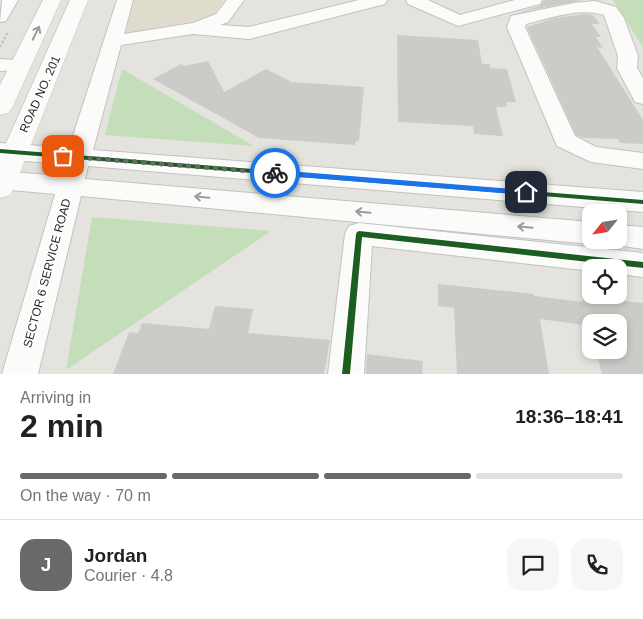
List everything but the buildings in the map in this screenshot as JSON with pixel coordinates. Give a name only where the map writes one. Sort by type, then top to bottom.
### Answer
[{"type":"main road","points":[[0,108],[52,0]]},
{"type":"main road","name":"ROAD NO. 201","points":[[1,183],[7,152],[79,0]]},
{"type":"street","points":[[0,17],[10,0]]},
{"type":"street","name":"SECTOR 6 SERVICE ROAD","points":[[20,374],[78,158],[125,0]]},
{"type":"street","points":[[194,29],[222,18],[236,0]]},
{"type":"street","points":[[299,20],[309,0]]},
{"type":"street","points":[[414,0],[460,21],[534,0]]},
{"type":"street","points":[[460,0],[460,21]]},
{"type":"street","points":[[113,41],[194,29],[249,33],[371,1]]},
{"type":"street","points":[[643,97],[627,68],[628,56],[615,18],[610,12],[595,6],[573,8],[517,20],[516,27],[565,141],[591,154],[643,161]]},
{"type":"street","points":[[0,65],[21,65]]},
{"type":"street","points":[[7,152],[643,202]]},
{"type":"street","points":[[1,183],[71,185],[578,241],[643,266]]},
{"type":"street","points":[[346,374],[359,234],[578,241]]},
{"type":"street","points":[[628,237],[643,238]]},
{"type":"shaded area","points":[[133,0],[223,0],[212,17],[126,34]]},
{"type":"green space","points":[[613,0],[643,0],[643,47]]},
{"type":"green space","points":[[122,69],[254,146],[105,135]]},
{"type":"green space","points":[[92,217],[271,231],[66,370]]},
{"type":"cycle path","points":[[0,151],[643,202]]},
{"type":"cycle path","points":[[346,374],[359,234],[643,265]]},
{"type":"way so far","points":[[63,156],[275,173]]},
{"type":"route","points":[[275,173],[526,192]]}]
